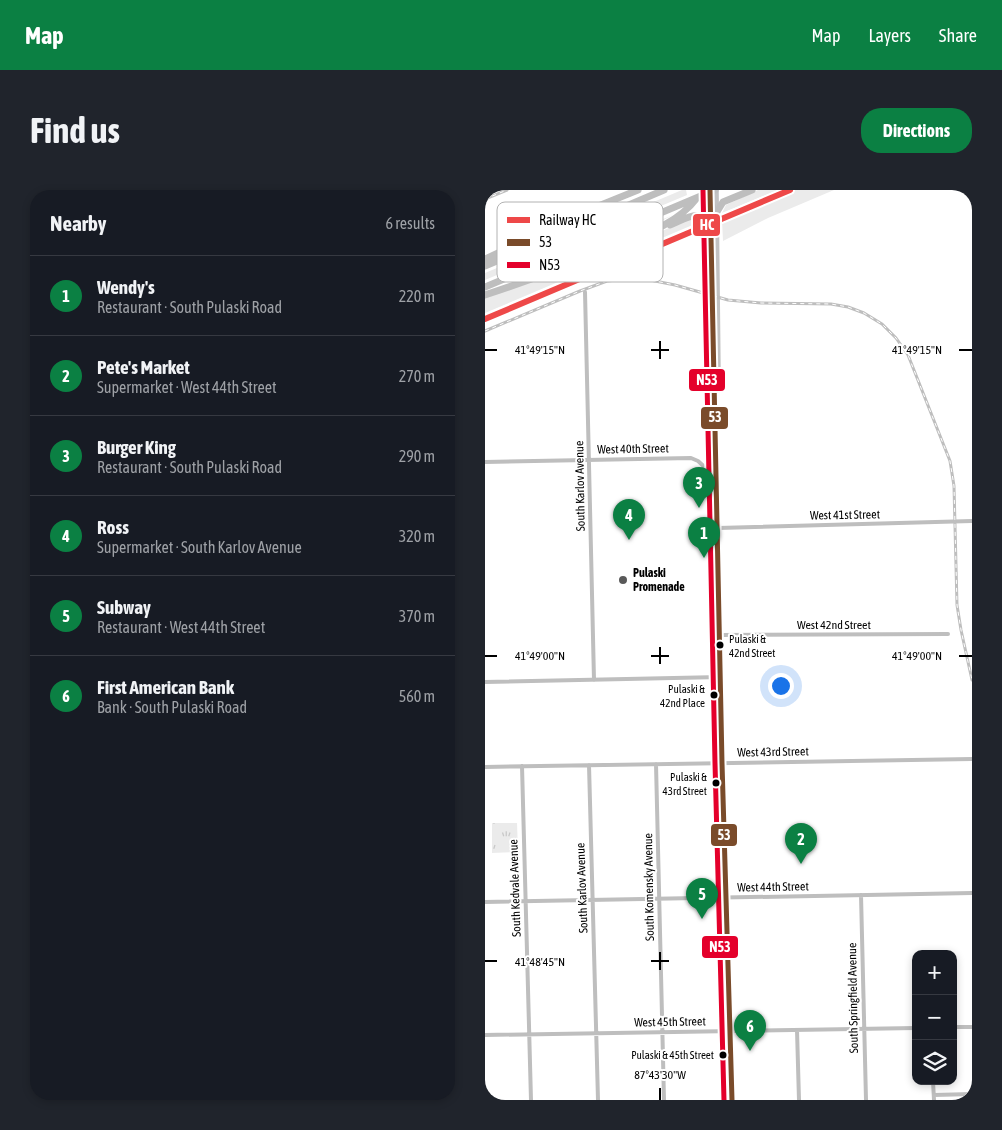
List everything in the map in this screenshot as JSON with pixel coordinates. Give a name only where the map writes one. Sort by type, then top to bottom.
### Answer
[{"type":"highway","points":[[610,202],[638,190]]},
{"type":"highway","points":[[636,202],[664,190]]},
{"type":"highway","points":[[663,225],[687,210],[703,190]]},
{"type":"highway","points":[[740,190],[751,190]]},
{"type":"highway","points":[[715,215],[723,202],[751,190]]},
{"type":"highway","points":[[663,212],[712,191],[715,215]]},
{"type":"highway","points":[[663,227],[695,215],[703,216],[710,227]]},
{"type":"highway","points":[[485,259],[497,254]]},
{"type":"highway","points":[[485,266],[497,261]]},
{"type":"highway","points":[[485,287],[497,282]]},
{"type":"highway","points":[[485,295],[521,282]]},
{"type":"main road","points":[[712,191],[710,227],[711,338],[713,374],[715,379],[717,442],[722,763],[733,1100]]},
{"type":"main road","points":[[715,215],[718,373],[715,379]]},
{"type":"street","name":"South Karlov Avenue","points":[[585,292],[593,680]]},
{"type":"street","name":"West 40th Street","points":[[485,462],[691,458],[698,461],[709,471],[717,471]]},
{"type":"street","name":"West 41st Street","points":[[718,528],[972,521]]},
{"type":"street","name":"West 42nd Street","points":[[720,636],[948,634]]},
{"type":"street","points":[[485,682],[721,677]]},
{"type":"street","name":"West 43rd Street","points":[[485,767],[972,759]]},
{"type":"street","name":"South Komensky Avenue","points":[[656,764],[664,1100]]},
{"type":"street","name":"South Karlov Avenue","points":[[589,765],[598,1100]]},
{"type":"street","name":"South Kedvale Avenue","points":[[522,766],[531,1100]]},
{"type":"street","name":"West 44th Street","points":[[485,902],[972,893]]},
{"type":"street","name":"South Springfield Avenue","points":[[861,895],[866,1100]]},
{"type":"street","points":[[957,1027],[972,1027]]},
{"type":"street","name":"West 45th Street","points":[[485,1036],[912,1028]]},
{"type":"street","points":[[797,1030],[799,1100]]},
{"type":"street","points":[[933,1085],[934,1098],[972,1094]]},
{"type":"green space","points":[[686,190],[687,195],[663,205],[663,202],[654,202]]},
{"type":"green space","points":[[758,190],[778,190],[722,213],[726,205]]},
{"type":"green space","points":[[794,190],[834,190],[768,218],[723,241],[722,220]]},
{"type":"green space","points":[[695,217],[702,221],[663,238],[663,231]]},
{"type":"green space","points":[[497,268],[497,275],[485,280],[485,273]]},
{"type":"green space","points":[[531,282],[558,282],[485,313],[485,298]]},
{"type":"green space","points":[[492,823],[517,823],[518,852],[492,853]]},
{"type":"railway","points":[[485,199],[507,190]]},
{"type":"railway","points":[[485,331],[604,282]]},
{"type":"railway","points":[[660,282],[728,300],[761,303],[831,304],[848,307],[864,313],[882,324],[896,338],[908,355],[950,461],[954,486],[957,605],[972,680]]},
{"type":"rail line","name":"HC","points":[[663,244],[790,190]]},
{"type":"rail line","name":"HC","points":[[485,319],[572,282]]},
{"type":"transit line","name":"N53","points":[[703,190],[724,1100]]},
{"type":"transit line","name":"53","points":[[710,190],[722,763],[732,1100]]},
{"type":"place","name":"Burger King","points":[[699,508]]},
{"type":"place","name":"Ross","points":[[629,540]]},
{"type":"place","name":"Wendy's","points":[[704,558]]},
{"type":"place","name":"Pulaski Promenade","points":[[623,580]]},
{"type":"place","name":"Pulaski & 42nd Street","points":[[720,645]]},
{"type":"place","name":"Pulaski & 42nd Place","points":[[714,695]]},
{"type":"place","name":"Pulaski & 43rd Street","points":[[716,783]]},
{"type":"place","name":"Pete's Market","points":[[801,864]]},
{"type":"place","name":"Subway","points":[[702,919]]},
{"type":"place","name":"First American Bank","points":[[750,1051]]},
{"type":"place","name":"Pulaski & 45th Street","points":[[723,1055]]}]
